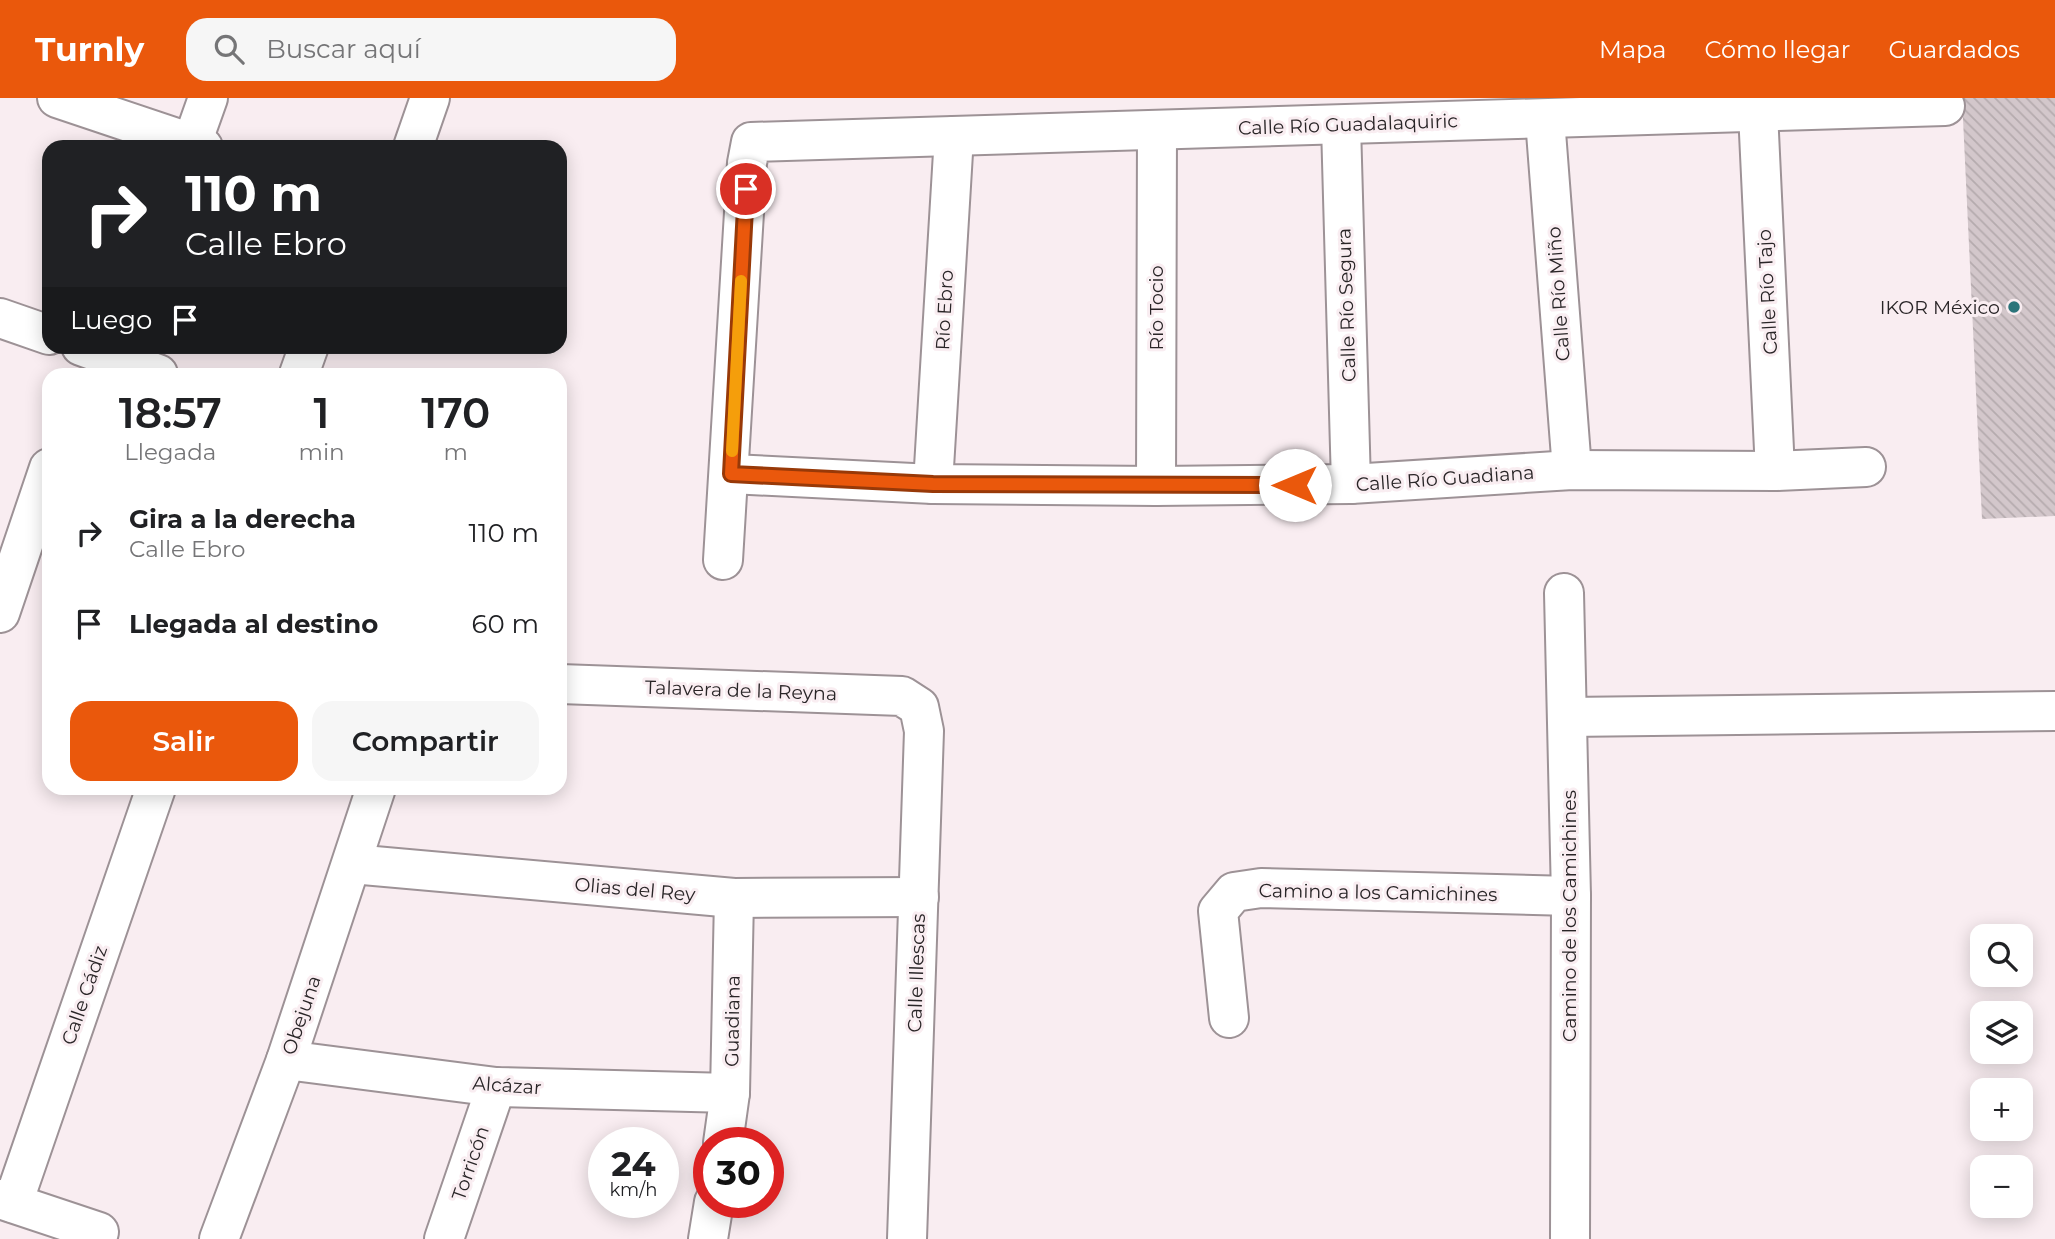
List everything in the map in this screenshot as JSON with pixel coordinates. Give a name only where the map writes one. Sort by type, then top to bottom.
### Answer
[{"type":"street","points":[[57,98],[183,140]]},
{"type":"street","points":[[199,140],[208,98]]},
{"type":"street","points":[[415,140],[430,98]]},
{"type":"street","name":"Calle Río Guadalaquiric","points":[[731,474],[747,163],[751,142],[1157,130],[1244,113],[1287,112],[1341,125],[1945,106]]},
{"type":"street","name":"Calle Río Tajo","points":[[1758,112],[1775,471]]},
{"type":"street","name":"Calle Río Miño","points":[[1545,119],[1572,470]]},
{"type":"street","name":"Calle Río Segura","points":[[1341,125],[1351,484]]},
{"type":"street","name":"Río Tocio","points":[[1156,486],[1157,130]]},
{"type":"street","name":"Río Ebro","points":[[933,484],[954,136]]},
{"type":"street","points":[[0,318],[42,333]]},
{"type":"street","points":[[84,357],[132,368]]},
{"type":"street","name":"Calle Río Guadiana","points":[[731,474],[933,484],[1156,486],[1351,484],[1572,470],[1775,471],[1866,467]]},
{"type":"street","points":[[723,561],[731,474]]},
{"type":"street","points":[[0,613],[42,489]]},
{"type":"street","name":"Camino de los Camichines","points":[[1564,593],[1571,896],[1570,1239]]},
{"type":"street","name":"Talavera de la Reyna","points":[[567,684],[902,696],[919,707]]},
{"type":"street","name":"Calle Illescas","points":[[906,1239],[919,897],[923,731],[919,707]]},
{"type":"street","points":[[1567,717],[2055,711]]},
{"type":"street","name":"Calle Cádiz","points":[[6,1201],[153,795]]},
{"type":"street","name":"Obejuna","points":[[219,1239],[286,1060],[374,795]]},
{"type":"street","name":"Olias del Rey","points":[[352,864],[734,898],[919,897]]},
{"type":"street","name":"Camino a los Camichines","points":[[1229,1017],[1218,911],[1234,892],[1261,888],[1571,896]]},
{"type":"street","name":"Guadiana","points":[[725,1127],[730,1093],[734,898]]},
{"type":"street","name":"Alcázar","points":[[286,1060],[496,1087],[730,1093]]},
{"type":"street","name":"Torricón","points":[[444,1239],[496,1087]]},
{"type":"street","points":[[6,1201],[99,1232]]},
{"type":"street","points":[[708,1239],[711,1218]]},
{"type":"building","name":"IKOR México","points":[[1962,98],[2055,98],[2055,516],[1982,519]]},
{"type":"slow traffic","points":[[732,451],[741,281]]},
{"type":"place","name":"IKOR México","points":[[2014,307]]},
{"type":"route","points":[[746,189],[731,474],[933,484],[1295,485]]}]
